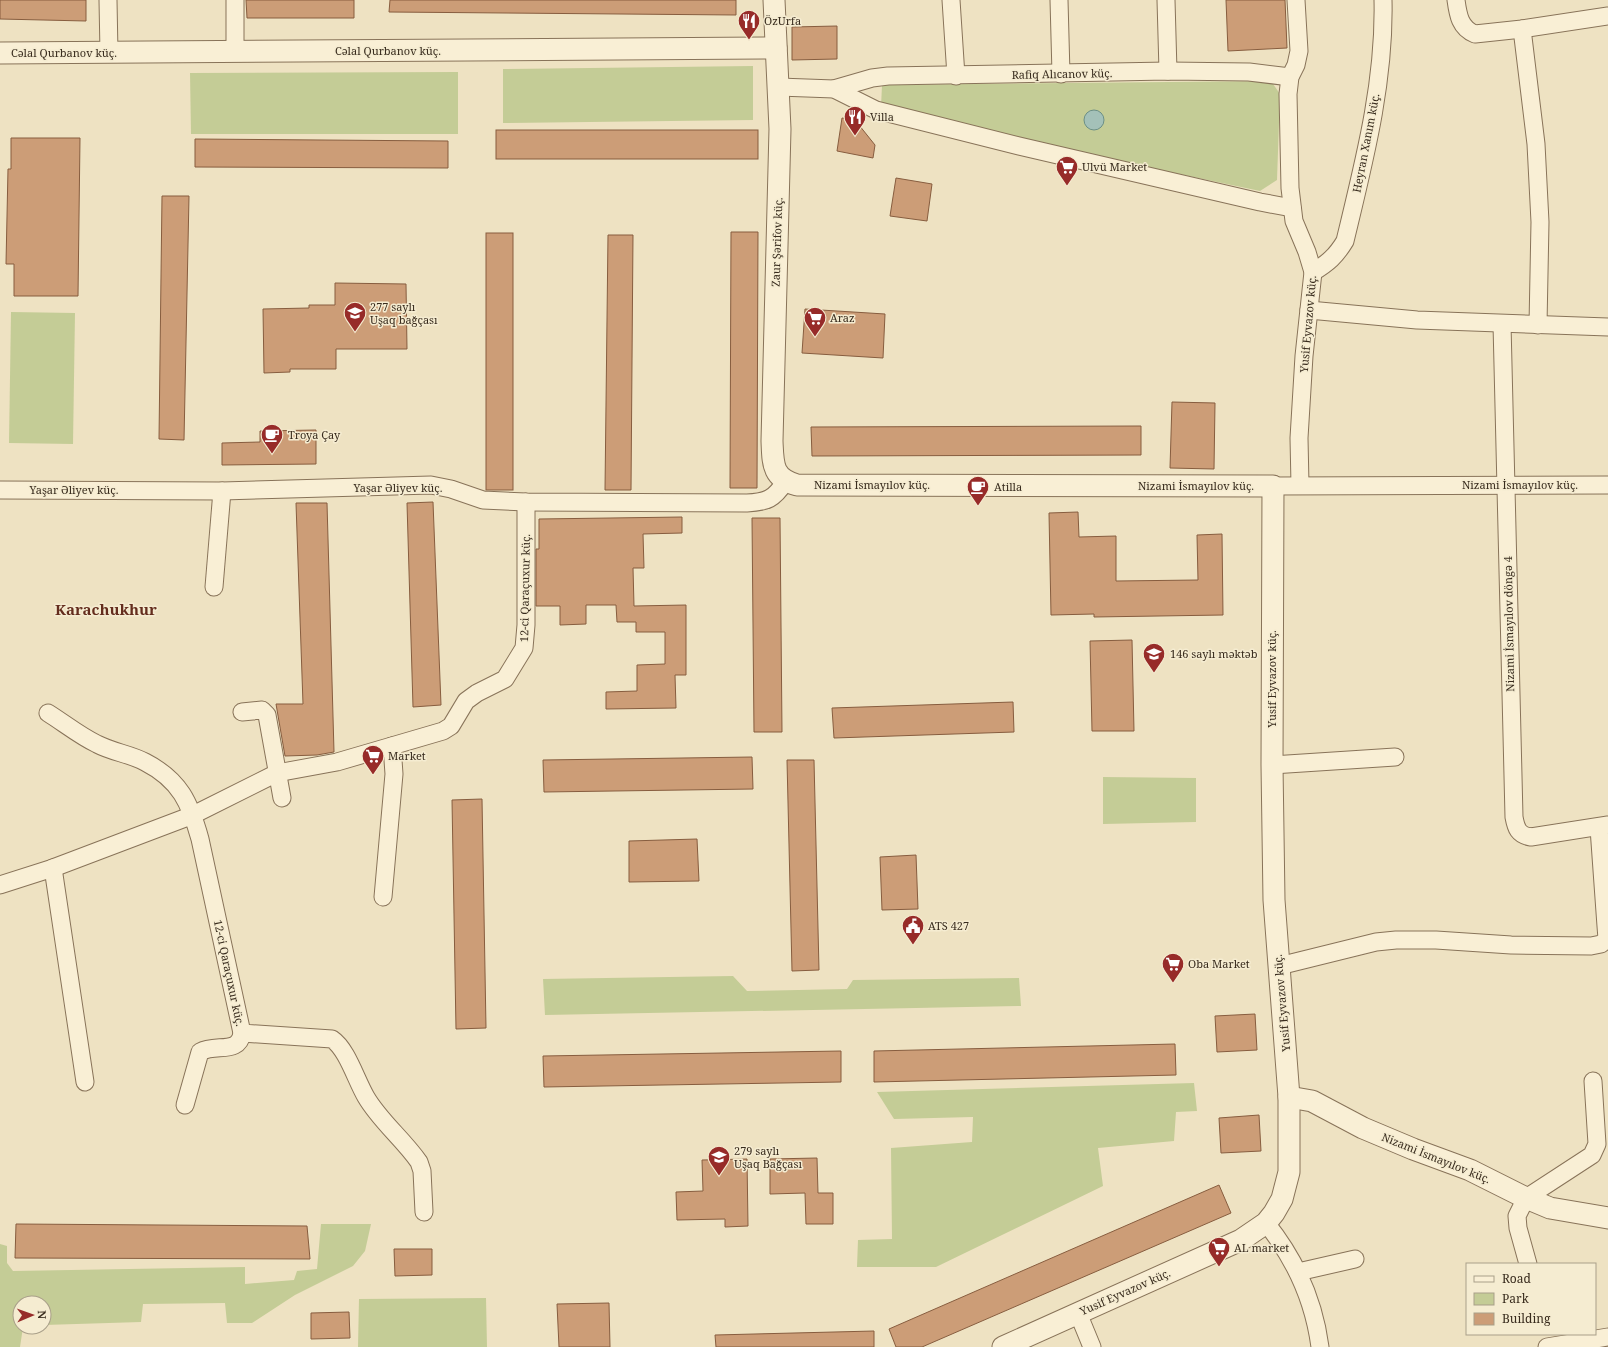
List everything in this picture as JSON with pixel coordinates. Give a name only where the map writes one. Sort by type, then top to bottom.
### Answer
[{"type":"street","points":[[108,0],[109,53]]},
{"type":"street","points":[[235,0],[235,52]]},
{"type":"street","name":"Zaur Şərifov küç.","points":[[774,0],[779,88],[780,172],[772,441],[773,459],[780,477],[785,482]]},
{"type":"street","points":[[951,0],[956,76]]},
{"type":"street","points":[[1059,0],[1061,74]]},
{"type":"street","points":[[1166,0],[1168,71]]},
{"type":"street","name":"Yusif Eyvazov küç.","points":[[1296,0],[1299,51],[1296,65],[1290,77],[1288,94],[1292,208],[1294,221],[1313,272],[1304,356],[1299,438],[1300,486]]},
{"type":"street","name":"Heyran Xanım küç.","points":[[1313,272],[1329,262],[1338,254],[1344,241],[1370,132],[1382,51],[1383,0]]},
{"type":"street","points":[[1456,0],[1462,25],[1467,31],[1474,34],[1522,29],[1608,16]]},
{"type":"street","points":[[1522,29],[1536,144],[1540,222],[1538,325]]},
{"type":"street","name":"Cəlal Qurbanov küç.","points":[[0,53],[776,48]]},
{"type":"street","name":"Rafiq Alıcanov küç.","points":[[834,89],[872,78],[888,76],[956,76],[1168,71],[1249,72],[1290,77]]},
{"type":"street","points":[[779,88],[834,89],[876,110],[902,117],[1019,146],[1260,202],[1292,208]]},
{"type":"street","points":[[1309,310],[1417,320],[1608,327]]},
{"type":"street","name":"Nizami İsmayılov döngə 4","points":[[1502,324],[1514,817],[1516,828],[1519,832],[1531,837],[1603,826]]},
{"type":"street","name":"Nizami İsmayılov küç.","points":[[785,482],[796,485],[1608,485]]},
{"type":"street","name":"Yaşar Əliyev küç.","points":[[0,490],[222,491],[431,485],[451,489],[467,496],[484,500],[526,502],[747,503],[770,499],[778,493],[785,482]]},
{"type":"street","name":"Yusif Eyvazov küç.","points":[[1003,1347],[1241,1240],[1266,1223],[1282,1199],[1287,1185],[1289,1172],[1289,1097],[1275,907],[1272,765],[1273,486]]},
{"type":"street","points":[[214,587],[222,491]]},
{"type":"street","name":"12-ci Qaraçuxur küç.","points":[[0,886],[53,868],[193,815],[277,773],[337,762],[443,731],[451,726],[466,701],[477,693],[505,679],[524,648],[526,625],[526,502]]},
{"type":"street","points":[[242,712],[262,710],[267,715],[282,798]]},
{"type":"street","name":"12-ci Qaraçuxur küç.","points":[[48,713],[97,744],[145,762],[167,777],[183,794],[193,815],[242,1033],[332,1039],[339,1043],[344,1051],[355,1079],[375,1112],[419,1162],[422,1171],[424,1212]]},
{"type":"street","points":[[383,897],[394,774],[392,746]]},
{"type":"street","points":[[1272,765],[1395,757]]},
{"type":"street","points":[[1279,966],[1376,942],[1396,940],[1436,940],[1511,945],[1591,946],[1601,944],[1607,938],[1603,826]]},
{"type":"street","points":[[53,868],[85,1082]]},
{"type":"street","points":[[185,1105],[200,1052],[206,1049],[236,1046],[241,1041],[242,1033]]},
{"type":"street","points":[[1528,1263],[1518,1228],[1517,1216],[1526,1198],[1592,1155],[1596,1144],[1593,1081]]},
{"type":"street","name":"Nizami İsmayılov küç.","points":[[1289,1097],[1312,1101],[1363,1128],[1413,1149],[1470,1170],[1526,1198],[1550,1208],[1608,1218]]},
{"type":"street","points":[[1266,1223],[1277,1237],[1298,1272],[1311,1304],[1320,1347]]},
{"type":"street","points":[[1298,1272],[1356,1258]]},
{"type":"street","points":[[1078,1313],[1092,1347]]},
{"type":"street","points":[[1549,1343],[1608,1337]]},
{"type":"green space","points":[[753,66],[753,120],[503,123],[503,69]]},
{"type":"green space","points":[[458,72],[458,134],[191,134],[190,73]]},
{"type":"green space","points":[[1271,81],[1280,94],[1277,180],[1260,191],[1084,154],[881,107],[882,85]]},
{"type":"green space","points":[[11,312],[75,313],[73,444],[9,443]]},
{"type":"green space","points":[[1103,777],[1196,778],[1196,822],[1103,824]]},
{"type":"green space","points":[[733,976],[747,991],[847,989],[853,980],[1019,978],[1021,1006],[545,1015],[543,979]]},
{"type":"green space","points":[[1194,1083],[1197,1111],[1176,1112],[1174,1141],[1098,1148],[1103,1186],[936,1267],[857,1267],[858,1240],[892,1239],[891,1148],[972,1142],[973,1117],[894,1119],[877,1092]]},
{"type":"green space","points":[[321,1224],[371,1224],[365,1251],[353,1266],[295,1295],[252,1323],[227,1323],[225,1303],[143,1304],[141,1322],[52,1325],[52,1295],[12,1295],[12,1335],[22,1335],[20,1347],[0,1347],[0,1244],[7,1246],[7,1263],[13,1271],[245,1267],[245,1284],[294,1280],[297,1271],[317,1269]]},
{"type":"green space","points":[[486,1298],[487,1347],[358,1347],[359,1299]]},
{"type":"water","points":[[1094,110],[1101,113],[1104,120],[1101,127],[1094,130],[1087,127],[1084,120],[1087,113]]},
{"type":"building","points":[[0,0],[86,0],[86,21],[0,19]]},
{"type":"building","points":[[246,0],[354,0],[354,18],[247,18]]},
{"type":"building","points":[[390,0],[736,0],[736,15],[389,12]]},
{"type":"building","points":[[1226,0],[1285,0],[1287,48],[1228,51]]},
{"type":"building","points":[[837,26],[837,59],[792,60],[792,27]]},
{"type":"building","points":[[842,118],[855,120],[875,145],[873,158],[837,151]]},
{"type":"building","points":[[496,130],[758,130],[758,159],[496,159]]},
{"type":"building","points":[[11,138],[80,138],[78,296],[14,296],[14,264],[6,264],[8,169],[11,169]]},
{"type":"building","points":[[195,139],[448,141],[448,168],[195,167]]},
{"type":"building","points":[[896,178],[932,184],[927,221],[890,216]]},
{"type":"building","points":[[162,196],[189,196],[184,440],[159,439]]},
{"type":"building","points":[[731,232],[758,232],[757,488],[730,488]]},
{"type":"building","points":[[486,233],[513,233],[513,490],[486,490]]},
{"type":"building","points":[[608,235],[633,235],[631,490],[605,490]]},
{"type":"building","points":[[335,283],[406,284],[407,349],[336,349],[336,369],[290,369],[290,372],[264,373],[263,309],[309,308],[309,305],[335,305]]},
{"type":"building","points":[[805,309],[885,314],[883,358],[802,353]]},
{"type":"building","points":[[1172,402],[1215,403],[1214,469],[1170,468]]},
{"type":"building","points":[[1141,426],[1141,455],[812,456],[811,427]]},
{"type":"building","points":[[316,430],[316,464],[222,465],[222,443],[260,442],[260,431]]},
{"type":"building","points":[[433,502],[441,705],[413,707],[407,503]]},
{"type":"building","points":[[296,503],[327,503],[334,752],[317,755],[285,756],[276,704],[303,704]]},
{"type":"building","points":[[1078,512],[1079,537],[1116,536],[1116,581],[1198,580],[1197,535],[1222,534],[1223,615],[1094,617],[1094,614],[1051,615],[1049,513]]},
{"type":"building","points":[[682,517],[682,533],[643,534],[644,568],[633,568],[634,606],[686,605],[686,675],[675,675],[676,708],[606,709],[606,692],[637,691],[637,665],[665,664],[665,632],[636,632],[636,622],[617,622],[616,605],[586,605],[586,624],[560,625],[560,606],[536,606],[536,549],[539,549],[539,519]]},
{"type":"building","points":[[752,518],[780,518],[782,732],[754,732]]},
{"type":"building","points":[[1132,640],[1134,731],[1092,731],[1090,641]]},
{"type":"building","points":[[1013,702],[1014,732],[834,738],[832,708]]},
{"type":"building","points":[[752,757],[753,789],[544,792],[543,760]]},
{"type":"building","points":[[787,760],[814,760],[819,970],[792,971]]},
{"type":"building","points":[[482,799],[486,1028],[456,1029],[452,800]]},
{"type":"building","points":[[697,839],[699,881],[629,882],[629,841]]},
{"type":"building","points":[[916,855],[918,909],[882,910],[880,857]]},
{"type":"building","points":[[1255,1014],[1257,1050],[1217,1052],[1215,1016]]},
{"type":"building","points":[[1175,1044],[1176,1075],[874,1082],[874,1051]]},
{"type":"building","points":[[841,1051],[841,1082],[544,1087],[543,1056]]},
{"type":"building","points":[[1259,1115],[1261,1151],[1221,1153],[1219,1118]]},
{"type":"building","points":[[817,1158],[818,1193],[833,1193],[833,1224],[806,1224],[805,1193],[770,1194],[770,1159]]},
{"type":"building","points":[[747,1159],[748,1226],[725,1227],[725,1219],[677,1220],[676,1192],[703,1191],[702,1160]]},
{"type":"building","points":[[1219,1185],[1231,1213],[922,1347],[896,1347],[889,1329]]},
{"type":"building","points":[[16,1224],[307,1226],[310,1259],[15,1258]]},
{"type":"building","points":[[394,1249],[432,1249],[432,1275],[395,1276]]},
{"type":"building","points":[[609,1303],[610,1347],[559,1347],[557,1304]]},
{"type":"building","points":[[349,1312],[350,1338],[311,1339],[311,1313]]},
{"type":"building","points":[[874,1331],[874,1347],[716,1347],[715,1335]]},
{"type":"place","name":"ÖzUrfa","points":[[749,40]]},
{"type":"place","name":"Villa","points":[[855,136]]},
{"type":"place","name":"Ulvü Market","points":[[1067,186]]},
{"type":"place","name":"277 saylı Uşaq bağçası","points":[[355,332]]},
{"type":"place","name":"Araz","points":[[815,338]]},
{"type":"place","name":"Troya Çay","points":[[272,454]]},
{"type":"place","name":"Atilla","points":[[978,506]]},
{"type":"place","name":"146 saylı məktəb","points":[[1154,674]]},
{"type":"place","name":"Market","points":[[373,776]]},
{"type":"place","name":"ATS 427","points":[[913,946]]},
{"type":"place","name":"Oba Market","points":[[1173,984]]},
{"type":"place","name":"279 saylı Uşaq Bağçası","points":[[719,1176]]},
{"type":"place","name":"AL market","points":[[1219,1268]]},
{"type":"district","name":"Karachukhur","points":[[106,610]]}]
